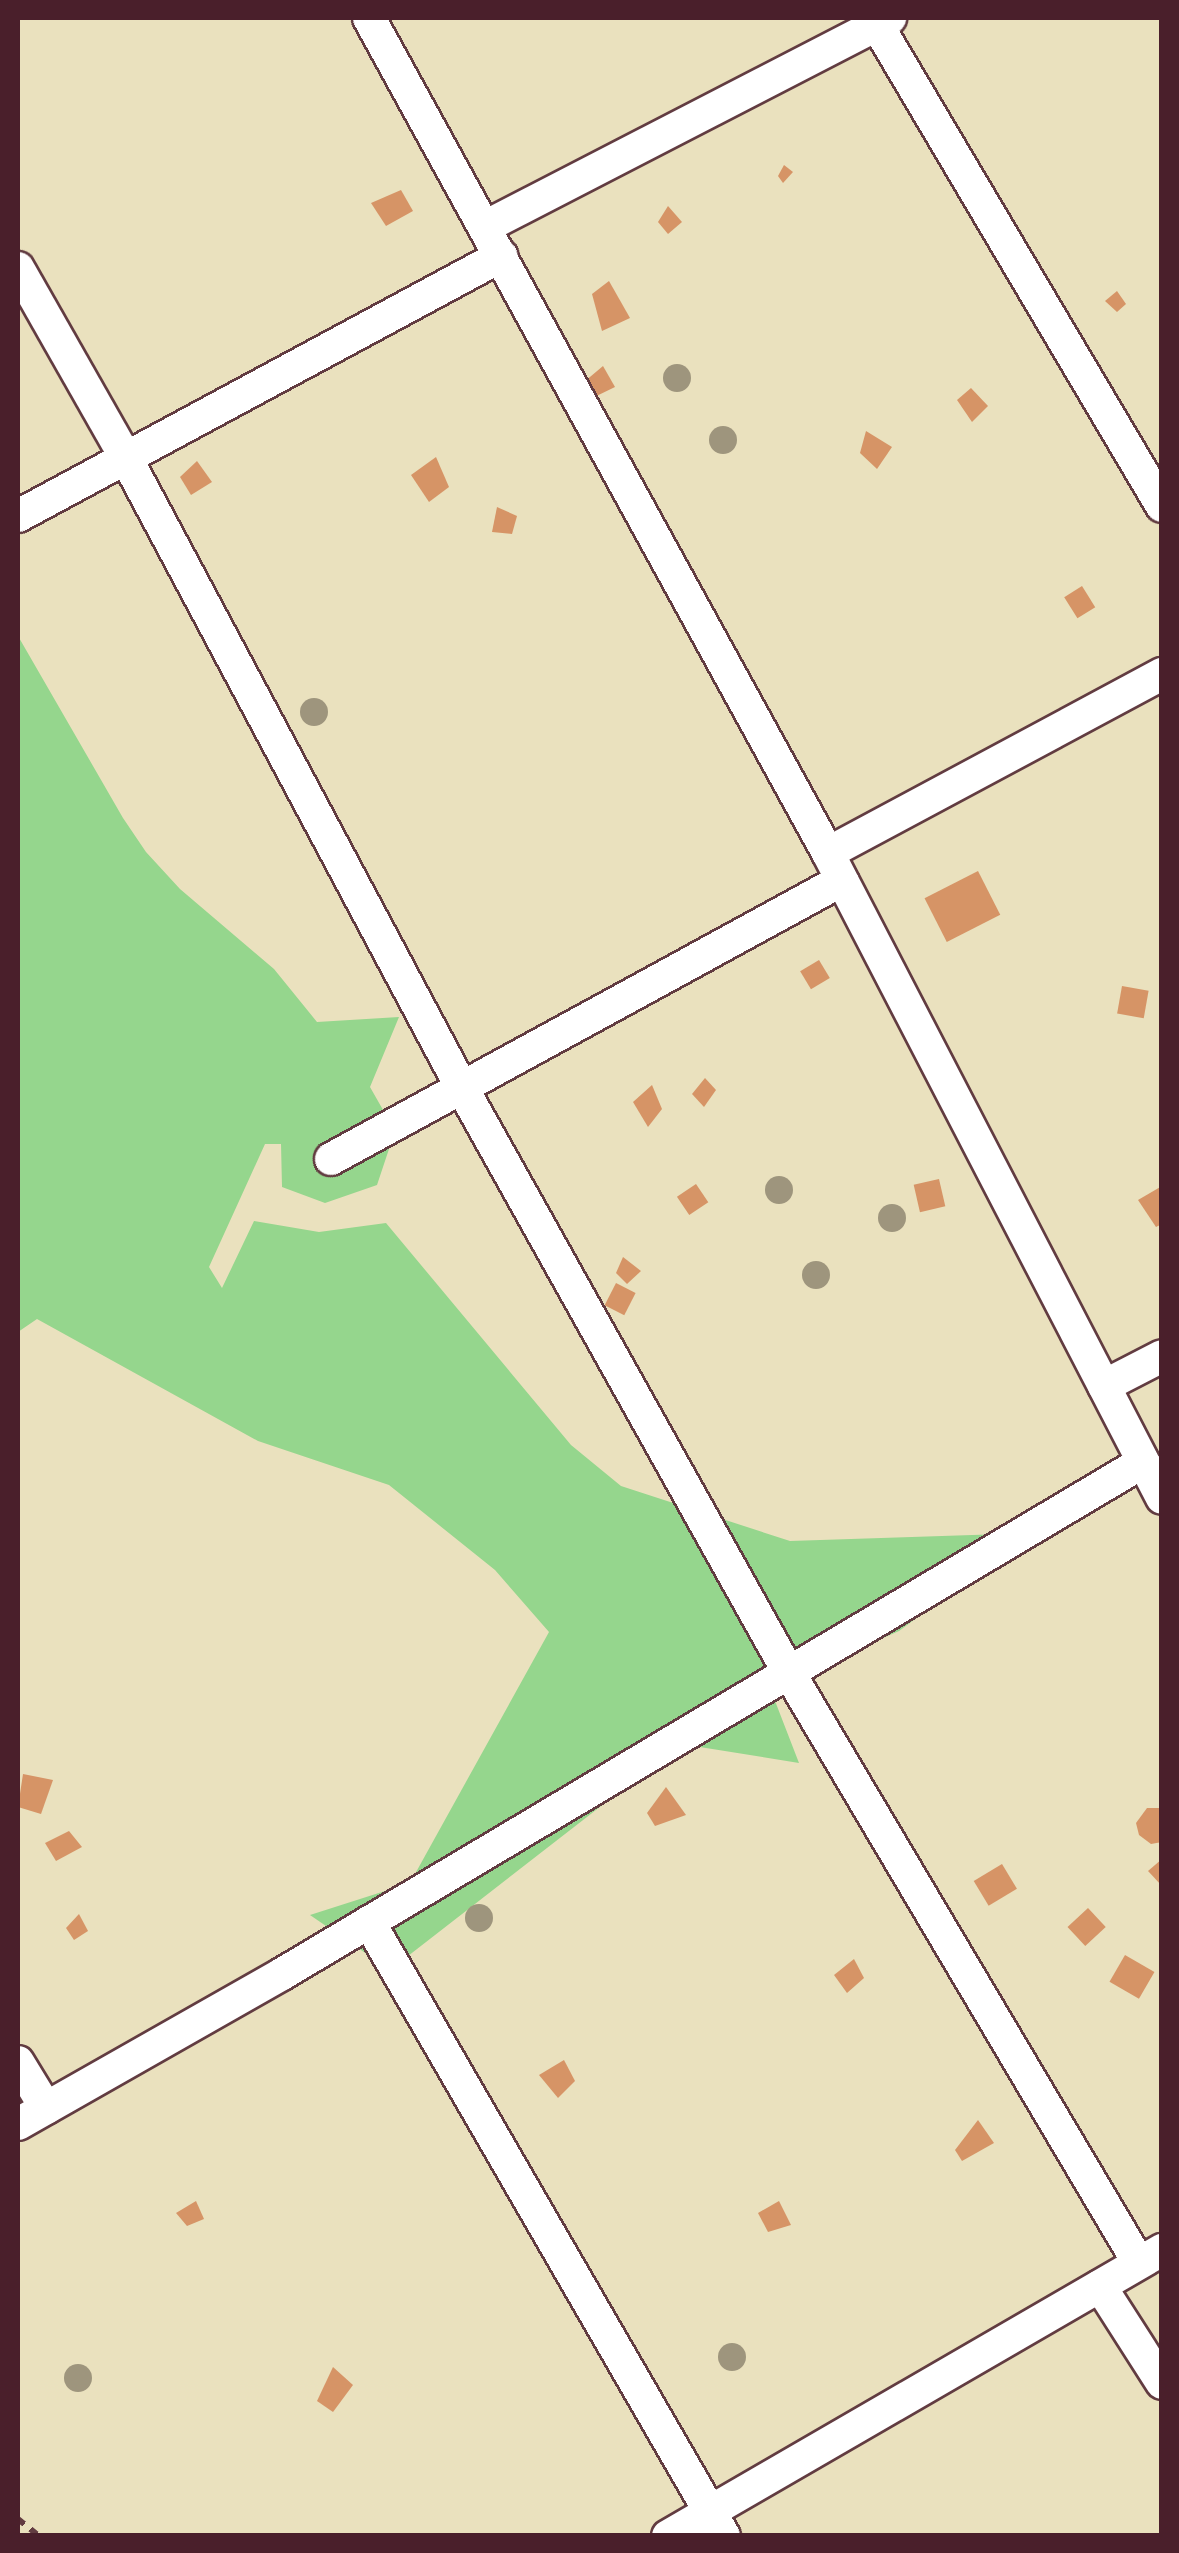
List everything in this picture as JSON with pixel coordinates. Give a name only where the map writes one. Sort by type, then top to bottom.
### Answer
[{"type":"street","points":[[370,18],[835,867],[1162,1498]]},
{"type":"street","points":[[18,516],[126,458],[880,20],[1162,506]]},
{"type":"street","points":[[18,268],[126,458],[462,1088],[788,1671],[1150,2256],[716,2524],[668,2536]]},
{"type":"street","points":[[330,1160],[462,1088],[1162,674]]},
{"type":"street","points":[[1104,1386],[1162,1356]]},
{"type":"street","points":[[18,2062],[32,2116],[369,1922],[1143,1462]]},
{"type":"street","points":[[369,1922],[716,2524]]},
{"type":"street","points":[[1100,2286],[1162,2382]]},
{"type":"path","points":[[18,2520],[40,2536]]},
{"type":"green space","points":[[18,636],[123,818],[146,852],[180,889],[274,969],[317,1022],[399,1017],[370,1087],[395,1131],[377,1185],[325,1203],[282,1187],[281,1144],[265,1144],[209,1267],[222,1288],[254,1221],[319,1232],[386,1223],[571,1445],[621,1486],[790,1541],[1032,1533],[899,1631],[770,1688],[799,1763],[681,1744],[390,1970],[310,1915],[410,1883],[549,1632],[495,1570],[389,1485],[258,1441],[37,1319],[18,1332]]},
{"type":"building","points":[[784,165],[793,172],[783,183],[778,176]]},
{"type":"building","points":[[401,190],[413,211],[386,226],[371,203]]},
{"type":"building","points":[[668,206],[682,222],[668,234],[658,222]]},
{"type":"building","points":[[609,281],[630,318],[602,331],[592,294]]},
{"type":"building","points":[[1117,291],[1126,304],[1117,312],[1105,301]]},
{"type":"building","points":[[603,366],[615,387],[584,402],[578,387]]},
{"type":"building","points":[[971,388],[988,406],[972,422],[957,400]]},
{"type":"building","points":[[866,431],[892,447],[877,469],[860,453]]},
{"type":"building","points":[[436,457],[449,487],[429,502],[411,475]]},
{"type":"building","points":[[197,461],[212,482],[191,495],[180,477]]},
{"type":"building","points":[[497,507],[517,516],[512,534],[492,532]]},
{"type":"building","points":[[1082,586],[1095,607],[1077,618],[1064,597]]},
{"type":"building","points":[[978,871],[1000,915],[947,942],[925,898]]},
{"type":"building","points":[[819,960],[830,978],[811,989],[800,971]]},
{"type":"building","points":[[1122,986],[1149,991],[1144,1018],[1117,1014]]},
{"type":"building","points":[[705,1078],[716,1090],[704,1107],[692,1094]]},
{"type":"building","points":[[652,1085],[662,1109],[648,1127],[633,1102]]},
{"type":"building","points":[[939,1179],[945,1206],[920,1212],[914,1185]]},
{"type":"building","points":[[696,1184],[708,1202],[689,1215],[677,1197]]},
{"type":"building","points":[[1162,1186],[1162,1224],[1156,1227],[1138,1200]]},
{"type":"building","points":[[623,1257],[641,1271],[627,1284],[616,1273]]},
{"type":"building","points":[[616,1283],[636,1293],[624,1315],[605,1305]]},
{"type":"building","points":[[23,1774],[53,1780],[41,1814],[18,1807]]},
{"type":"building","points":[[666,1787],[686,1815],[655,1826],[647,1813]]},
{"type":"building","points":[[1147,1808],[1162,1808],[1162,1842],[1151,1844],[1139,1835],[1136,1823]]},
{"type":"building","points":[[69,1831],[82,1847],[56,1861],[45,1843]]},
{"type":"building","points":[[1162,1859],[1162,1886],[1148,1871]]},
{"type":"building","points":[[1002,1864],[1017,1889],[989,1906],[974,1881]]},
{"type":"building","points":[[1088,1908],[1106,1927],[1085,1946],[1068,1927]]},
{"type":"building","points":[[79,1914],[88,1931],[74,1940],[66,1928]]},
{"type":"building","points":[[1125,1955],[1154,1972],[1139,1999],[1110,1982]]},
{"type":"building","points":[[854,1959],[864,1978],[847,1993],[834,1975]]},
{"type":"building","points":[[564,2060],[575,2081],[558,2098],[539,2075]]},
{"type":"building","points":[[978,2120],[994,2143],[962,2161],[955,2150]]},
{"type":"building","points":[[196,2201],[204,2219],[187,2226],[176,2213]]},
{"type":"building","points":[[779,2201],[791,2225],[768,2232],[758,2213]]},
{"type":"building","points":[[333,2367],[353,2385],[333,2412],[317,2401]]}]
